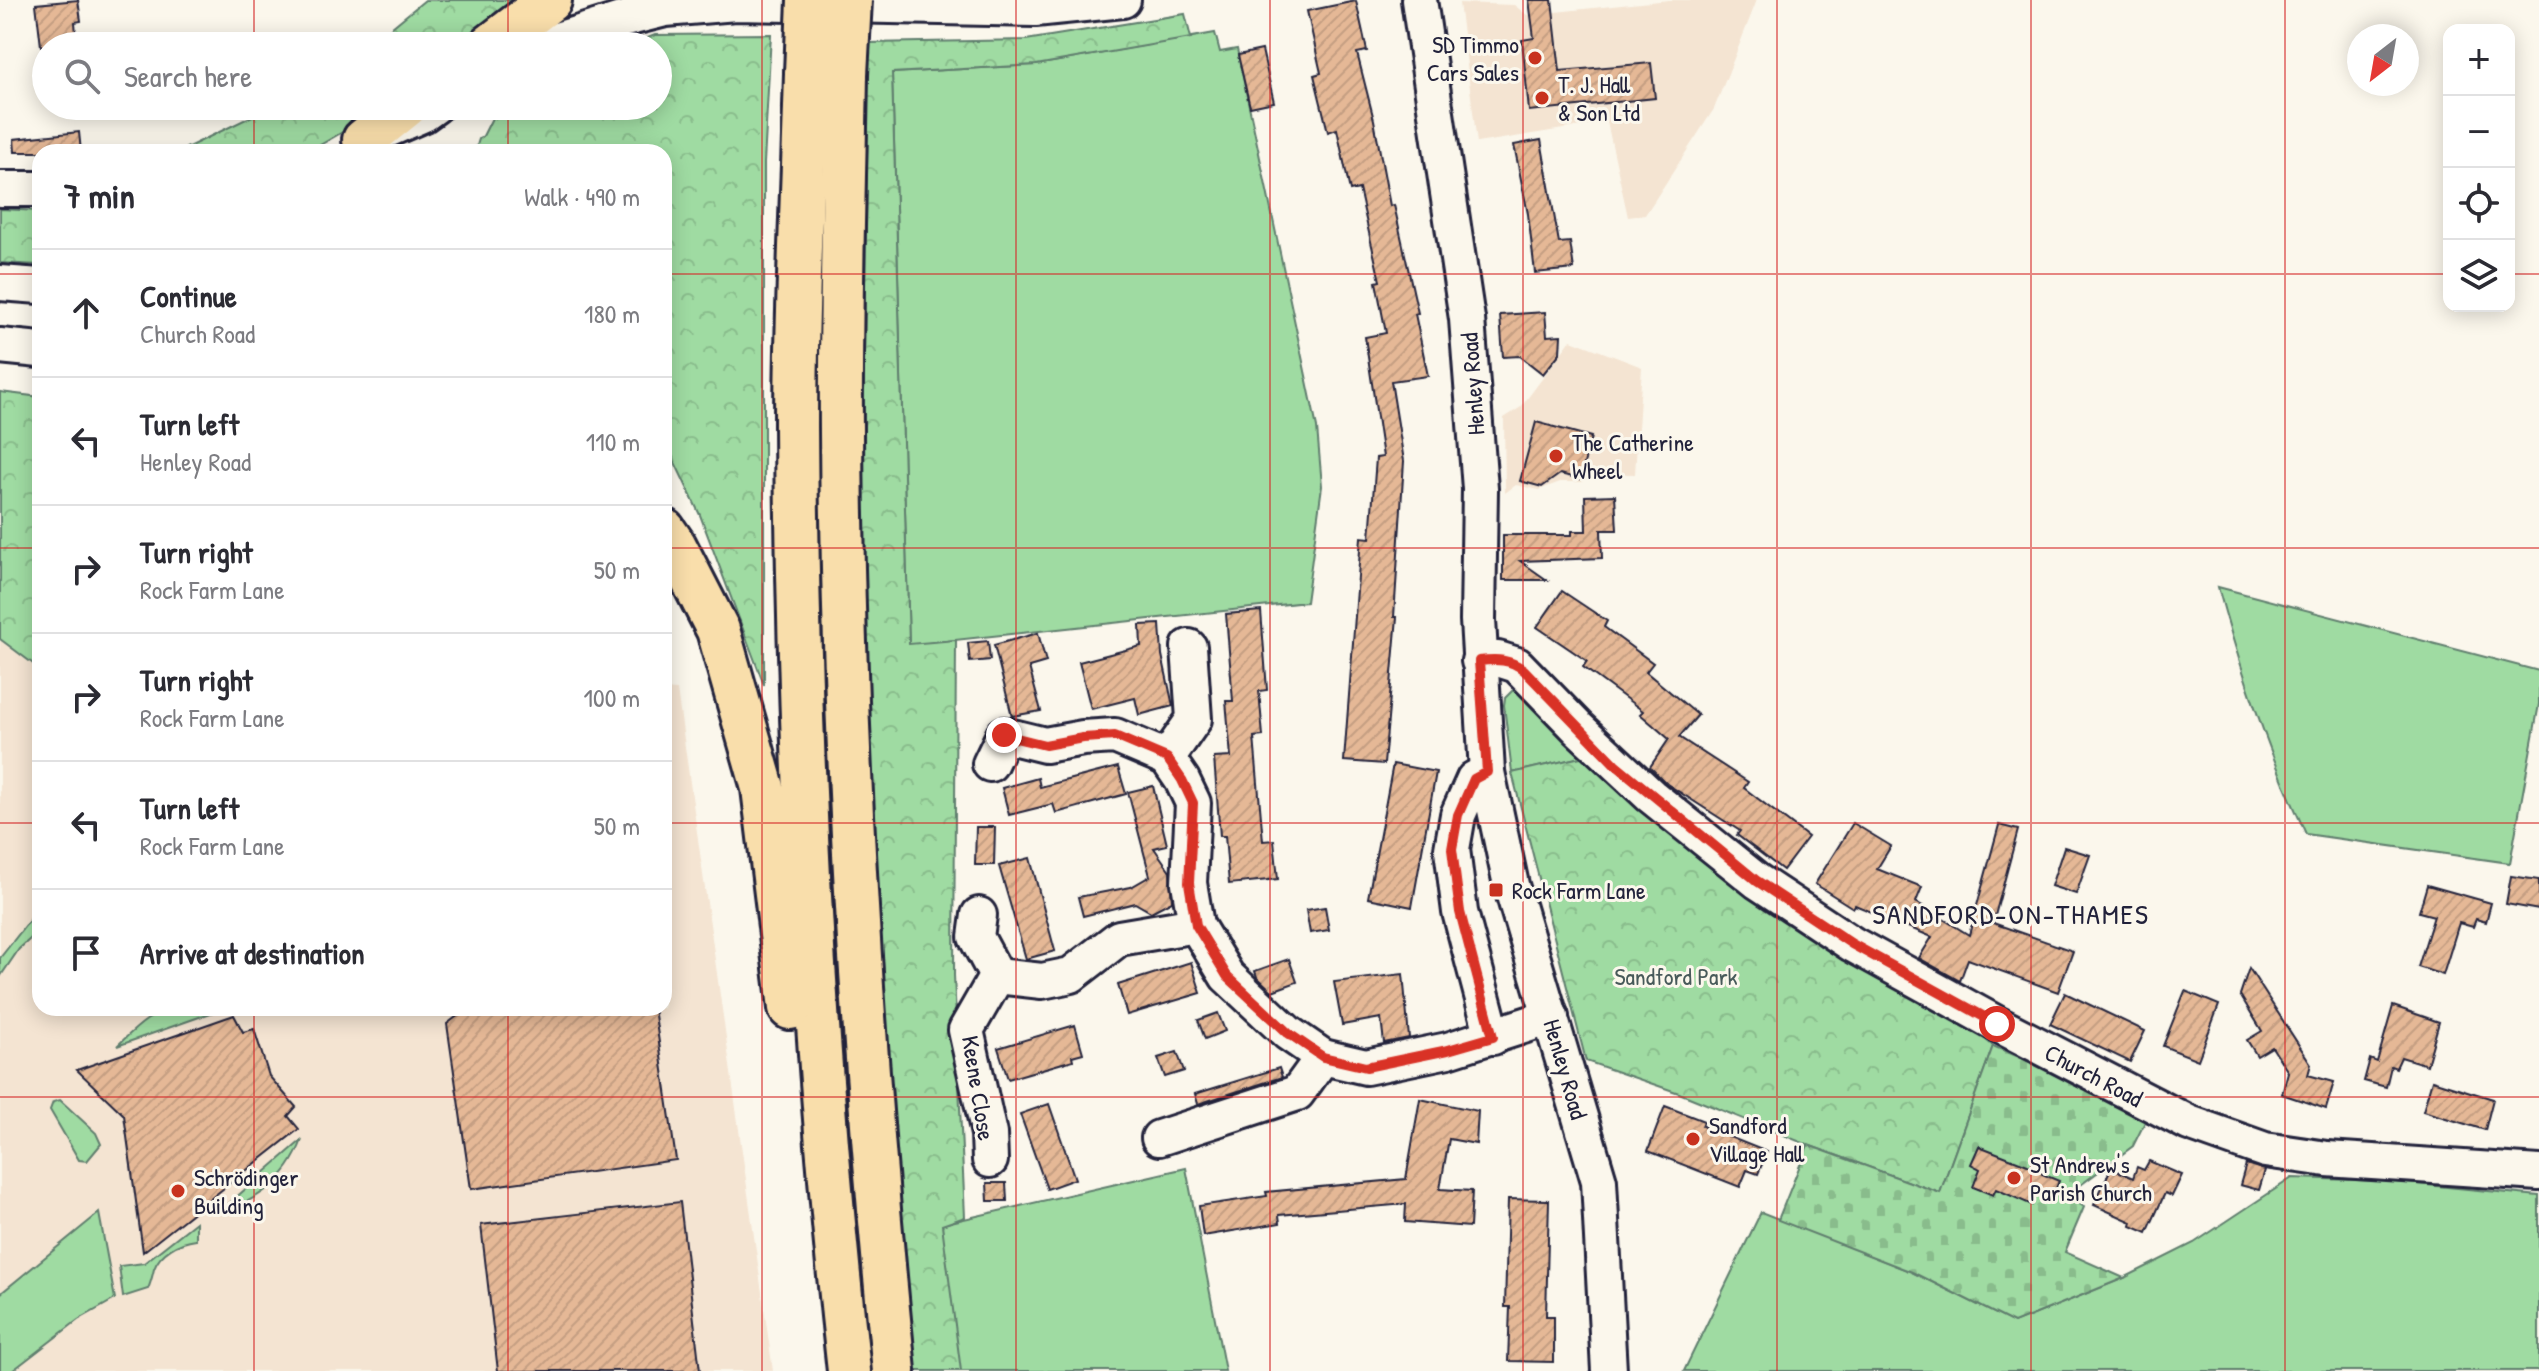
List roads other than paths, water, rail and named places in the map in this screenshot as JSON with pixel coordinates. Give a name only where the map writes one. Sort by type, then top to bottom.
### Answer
[{"type":"main road","points":[[508,32],[550,0]]},
{"type":"main road","points":[[809,0],[796,424],[808,881],[839,1284],[849,1371]]},
{"type":"main road","points":[[850,0],[846,74],[841,431],[845,667],[853,875],[894,1371]]},
{"type":"main road","points":[[376,144],[408,120]]},
{"type":"main road","points":[[672,542],[718,630],[763,788],[806,1134],[839,1284]]},
{"type":"street","points":[[583,32],[665,9],[736,3],[1035,9],[1123,0]]},
{"type":"street","name":"Henley Road","points":[[1419,0],[1467,319],[1480,489],[1479,661],[1487,772],[1511,885],[1599,1181],[1609,1371]]},
{"type":"street","points":[[0,283],[32,285]]},
{"type":"street","points":[[0,346],[32,349]]},
{"type":"street","points":[[1167,758],[1194,719],[1189,647]]},
{"type":"street","name":"Church Road","points":[[1479,661],[1498,659],[1517,665],[1578,728],[1651,796],[1757,881],[1852,944],[1997,1024],[2189,1123],[2265,1150],[2327,1159],[2539,1173]]},
{"type":"street","points":[[990,764],[1004,735],[1045,745],[1115,736],[1167,758],[1193,803],[1189,883],[1196,925],[1227,976],[1288,1033],[1323,1057],[1366,1067],[1448,1050],[1551,1017]]},
{"type":"street","points":[[1487,772],[1474,779],[1458,815],[1452,849],[1460,912],[1493,1037]]},
{"type":"street","points":[[979,915],[976,937],[997,976],[1042,981],[1071,975],[1119,938],[1196,925]]},
{"type":"street","name":"Keene Close","points":[[990,1160],[989,1134],[966,1030],[997,976]]},
{"type":"street","points":[[1159,1138],[1297,1093],[1323,1057]]},
{"type":"place","name":"SD Timmo Cars Sales","points":[[1535,58]]},
{"type":"place","name":"T. J. Hall & Son Ltd","points":[[1542,98]]},
{"type":"place","name":"The Catherine Wheel","points":[[1556,456]]},
{"type":"place","name":"Rock Farm Lane","points":[[1496,890]]},
{"type":"place","name":"Sandford Village Hall","points":[[1693,1139]]},
{"type":"place","name":"St Andrew's Parish Church","points":[[2014,1178]]},
{"type":"place","name":"Schrödinger Building","points":[[178,1191]]},
{"type":"district","name":"SANDFORD-ON-THAMES","points":[[2011,914]]},
{"type":"park label","name":"Sandford Park","points":[[1676,976]]}]
